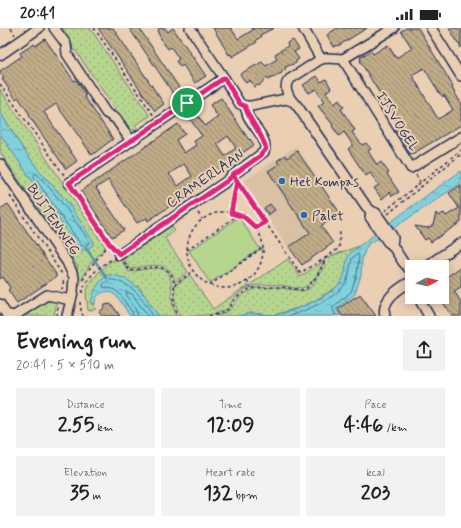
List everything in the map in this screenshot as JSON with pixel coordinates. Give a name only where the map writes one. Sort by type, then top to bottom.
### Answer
[{"type":"street","points":[[0,55],[39,28]]},
{"type":"street","points":[[54,28],[66,44],[67,54],[106,113],[116,118],[131,141]]},
{"type":"street","points":[[190,28],[240,104],[245,106],[290,100]]},
{"type":"street","points":[[303,28],[321,59]]},
{"type":"street","points":[[394,28],[344,60],[327,58],[321,59],[287,82],[286,88],[290,100],[298,107],[371,211],[370,217],[381,221],[405,266]]},
{"type":"street","points":[[431,28],[461,76]]},
{"type":"street","name":"IJSVOGEL","points":[[344,60],[411,168],[461,137]]},
{"type":"street","points":[[69,183],[224,78]]},
{"type":"street","name":"CRAMERLAAN","points":[[119,254],[227,181],[264,152],[266,149],[264,141],[248,115],[245,106]]},
{"type":"street","name":"BUITENWEG","points":[[0,164],[67,262],[74,277],[76,300],[67,316]]},
{"type":"street","points":[[436,260],[461,243]]},
{"type":"street","points":[[385,316],[384,314],[387,300],[405,284]]},
{"type":"street","points":[[0,304],[6,314],[14,316],[47,295],[76,300]]},
{"type":"street","points":[[422,304],[429,316]]},
{"type":"path","points":[[94,28],[158,122]]},
{"type":"path","points":[[0,84],[109,243],[119,254],[130,271],[149,266],[165,268],[170,273],[174,284],[173,303],[179,316]]},
{"type":"path","points":[[385,212],[461,150]]},
{"type":"path","points":[[381,221],[461,154]]},
{"type":"path","points":[[411,168],[423,185]]},
{"type":"path","points":[[231,213],[237,181],[300,273],[327,257],[338,248],[340,232]]},
{"type":"path","points":[[10,196],[64,277],[57,316]]},
{"type":"path","points":[[222,212],[239,215],[256,228],[262,248],[260,263],[247,281],[240,285],[228,288],[210,285],[199,278],[193,271],[190,264],[187,244],[192,230],[202,219],[215,214],[222,212]]},
{"type":"path","points":[[187,250],[239,215]]},
{"type":"path","points":[[256,228],[265,222]]},
{"type":"path","points":[[82,281],[109,243]]},
{"type":"path","points":[[210,285],[262,248]]},
{"type":"path","points":[[82,294],[85,283],[98,268],[119,254]]},
{"type":"path","points":[[209,316],[222,313],[229,309],[234,300],[251,288],[282,287],[302,290],[307,288],[317,276],[327,257]]},
{"type":"path","points":[[174,284],[193,271]]},
{"type":"path","points":[[247,281],[251,288]]},
{"type":"path","points":[[76,300],[83,316]]},
{"type":"shaded area","points":[[296,146],[341,214],[289,249],[244,181]]},
{"type":"green space","points":[[62,28],[90,28],[150,116],[135,125],[140,131],[131,130],[121,115],[113,111],[115,109],[75,50],[73,51],[72,44]]},
{"type":"green space","points":[[0,89],[106,248],[90,265],[79,287],[77,266],[0,152],[0,134],[80,250],[69,204],[38,169],[21,146],[0,112]]},
{"type":"green space","points":[[239,217],[260,249],[210,283],[189,251]]},
{"type":"green space","points":[[170,224],[175,231],[165,238],[188,272],[175,282],[168,269],[157,265],[130,269],[122,256]]},
{"type":"green space","points":[[359,246],[348,257],[346,273],[338,286],[316,300],[301,307],[274,315],[251,313],[238,316],[214,316],[228,312],[238,299],[256,288],[276,287],[302,291],[307,290],[312,286],[331,256]]},
{"type":"green space","points":[[120,258],[129,272],[154,268],[168,271],[171,282],[174,311],[177,316],[158,316],[139,287],[104,278],[97,287],[95,293],[93,305],[95,303],[94,305],[96,309],[88,311],[86,294],[89,284],[111,261]]},
{"type":"green space","points":[[288,259],[300,277],[325,260],[314,279],[305,287],[296,288],[280,285],[252,286],[251,284]]},
{"type":"green space","points":[[190,275],[213,309],[248,285],[249,287],[236,296],[228,308],[223,311],[205,315],[181,316],[176,305],[175,285]]},
{"type":"green space","points":[[49,299],[57,300],[54,316],[24,316]]},
{"type":"water","points":[[0,112],[21,146],[38,169],[69,204],[93,241],[93,245],[85,250],[80,250],[0,134]]},
{"type":"water","points":[[461,171],[461,183],[379,238],[369,243],[362,259],[361,275],[355,294],[336,309],[340,315],[238,316],[248,314],[282,314],[311,303],[329,293],[343,279],[350,253]]},
{"type":"water","points":[[108,275],[117,276],[132,283],[144,295],[158,316],[130,316],[119,299],[115,295],[107,292],[99,295],[95,303],[91,304],[96,288]]},
{"type":"building","points":[[98,28],[113,28],[164,104],[155,111]]},
{"type":"building","points":[[129,28],[139,28],[182,92],[175,96]]},
{"type":"building","points":[[159,28],[165,28],[168,32],[173,28],[206,76],[195,83],[183,65],[180,67],[176,61],[179,59],[171,47],[168,49],[164,44],[158,33]]},
{"type":"building","points":[[213,28],[231,28],[238,39],[253,30],[252,28],[274,28],[260,35],[261,37],[256,40],[257,42],[232,57],[231,54],[229,55]]},
{"type":"building","points":[[337,28],[367,28],[334,47],[327,35]]},
{"type":"building","points":[[406,28],[418,28],[453,86],[453,90],[461,103],[461,125],[410,154],[395,129],[400,127],[360,61],[360,57],[371,51],[373,54],[388,45],[396,58],[412,48],[401,31]],"holes":[[[424,68],[443,97],[444,95],[453,110],[438,119],[412,75]]]},
{"type":"building","points":[[449,28],[461,28],[461,48],[454,36]]},
{"type":"building","points":[[45,39],[74,81],[76,80],[86,95],[84,96],[113,139],[92,155],[56,104],[44,112],[77,161],[66,169],[29,116],[30,115],[18,97],[16,99],[2,79],[4,78],[0,73],[0,71],[22,56],[20,53],[34,44],[35,46]]},
{"type":"building","points":[[293,40],[299,49],[294,52],[299,59],[296,63],[285,67],[286,69],[282,71],[282,73],[274,78],[273,77],[268,80],[267,77],[259,86],[257,85],[254,87],[250,80],[246,83],[240,74],[262,62],[266,66],[277,59],[275,54],[288,46],[287,43]]},
{"type":"building","points":[[317,76],[321,82],[326,79],[331,88],[326,92],[334,104],[339,100],[344,107],[341,109],[355,130],[352,132],[362,145],[366,143],[371,149],[368,151],[377,165],[381,162],[389,173],[387,174],[399,192],[392,196],[390,192],[382,199],[374,188],[379,185],[370,173],[366,176],[348,149],[353,145],[344,132],[339,136],[332,126],[333,125],[318,106],[324,102],[316,89],[309,93],[303,85]]},
{"type":"building","points":[[221,98],[249,140],[250,139],[254,145],[221,168],[223,170],[148,221],[147,218],[137,223],[108,180],[96,188],[124,230],[112,237],[81,191],[178,124],[185,134],[176,140],[184,153],[196,145],[194,141],[202,136],[190,119],[197,114],[205,126],[218,117],[210,105]],"holes":[[[228,136],[236,148],[225,156],[217,144]],[[184,164],[192,176],[178,186],[169,174]]]},
{"type":"building","points":[[297,151],[340,213],[321,226],[333,243],[302,265],[289,247],[310,233],[268,171],[279,164],[277,161],[285,155],[287,158]]},
{"type":"building","points":[[461,185],[461,222],[431,242],[428,238],[425,240],[415,226],[428,228],[433,225],[436,213],[438,216],[444,213],[446,216],[459,208],[449,193]]},
{"type":"building","points":[[8,204],[56,274],[56,277],[17,303],[8,290],[10,288],[3,277],[0,279],[0,209]]},
{"type":"building","points":[[270,204],[275,210],[268,215],[264,208]]},
{"type":"building","points":[[461,267],[461,287],[454,291],[461,302],[461,316],[452,316],[444,304],[449,304],[449,275]]},
{"type":"building","points":[[360,294],[376,316],[342,316],[338,309]]},
{"type":"building","points":[[110,304],[120,316],[102,316],[99,312],[105,305]]},
{"type":"waterway","points":[[86,248],[107,278]]},
{"type":"place","name":"Het Kompas","points":[[282,181]]},
{"type":"place","name":"Palet","points":[[304,215]]},
{"type":"route","points":[[187,103],[69,183],[109,243],[119,254],[227,181],[233,175],[265,222],[256,228],[244,217],[231,213],[237,181],[233,175],[260,156],[266,149],[264,141],[248,115],[245,106],[240,104],[224,78],[187,103]]}]
